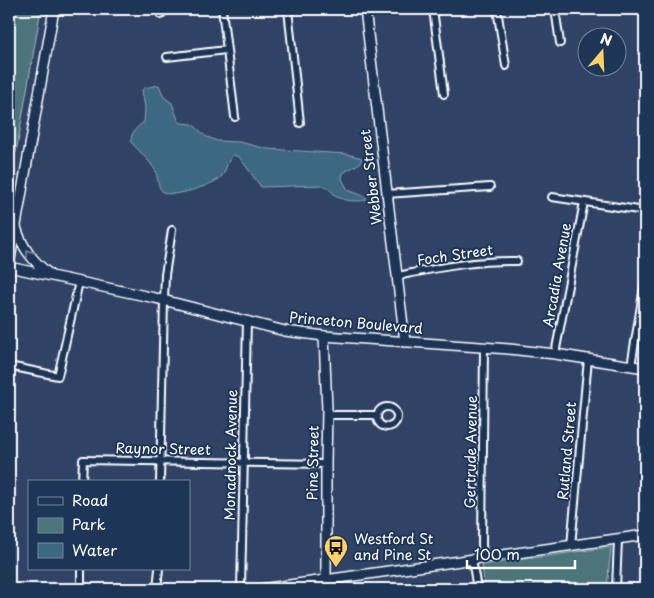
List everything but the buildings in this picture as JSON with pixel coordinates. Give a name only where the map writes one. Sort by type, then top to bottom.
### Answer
[{"type":"street","points":[[9,266],[54,9]]},
{"type":"street","points":[[222,9],[235,117]]},
{"type":"street","points":[[288,9],[300,123]]},
{"type":"street","name":"Webber Street","points":[[365,9],[405,342]]},
{"type":"street","points":[[432,9],[444,94]]},
{"type":"street","points":[[497,9],[506,66]]},
{"type":"street","points":[[555,9],[560,43]]},
{"type":"street","points":[[167,57],[226,50]]},
{"type":"street","points":[[386,194],[490,187]]},
{"type":"street","points":[[552,197],[645,211]]},
{"type":"street","name":"Arcadia Avenue","points":[[556,354],[584,202]]},
{"type":"street","points":[[16,224],[20,241],[27,252],[36,264],[52,276]]},
{"type":"street","points":[[160,480],[165,275],[172,230]]},
{"type":"street","name":"Foch Street","points":[[397,276],[468,262],[517,261]]},
{"type":"street","name":"Princeton Boulevard","points":[[9,266],[164,300],[285,331],[324,336],[556,354],[645,368]]},
{"type":"street","points":[[631,366],[645,281]]},
{"type":"street","points":[[9,366],[58,376],[80,282]]},
{"type":"street","name":"Monadnock Avenue","points":[[241,589],[247,321]]},
{"type":"street","name":"Pine Street","points":[[324,336],[327,415],[326,580],[329,589]]},
{"type":"street","name":"Gertrude Avenue","points":[[484,347],[482,544],[484,558]]},
{"type":"street","name":"Rutland Street","points":[[571,546],[588,359]]},
{"type":"street","points":[[327,415],[376,415]]},
{"type":"street","name":"Raynor Street","points":[[82,480],[83,460],[326,464]]},
{"type":"street","points":[[261,589],[645,535]]},
{"type":"street","points":[[616,589],[618,539]]},
{"type":"street","points":[[472,559],[477,589]]},
{"type":"street","points":[[81,570],[81,589]]},
{"type":"street","points":[[157,589],[159,570]]},
{"type":"green space","points":[[9,9],[41,9],[16,153],[9,151]]},
{"type":"green space","points":[[611,547],[607,589],[485,589],[482,565]]},
{"type":"water","points":[[159,85],[164,97],[172,103],[178,120],[181,123],[193,124],[205,136],[217,141],[239,142],[268,149],[347,154],[362,158],[360,163],[343,173],[342,179],[348,190],[366,197],[366,200],[351,201],[341,198],[322,185],[261,187],[240,158],[234,155],[229,160],[223,175],[210,184],[174,194],[163,192],[159,187],[154,168],[131,142],[134,130],[144,122],[145,108],[142,90]]},
{"type":"place","name":"Westford St and Pine St","points":[[336,568]]}]
